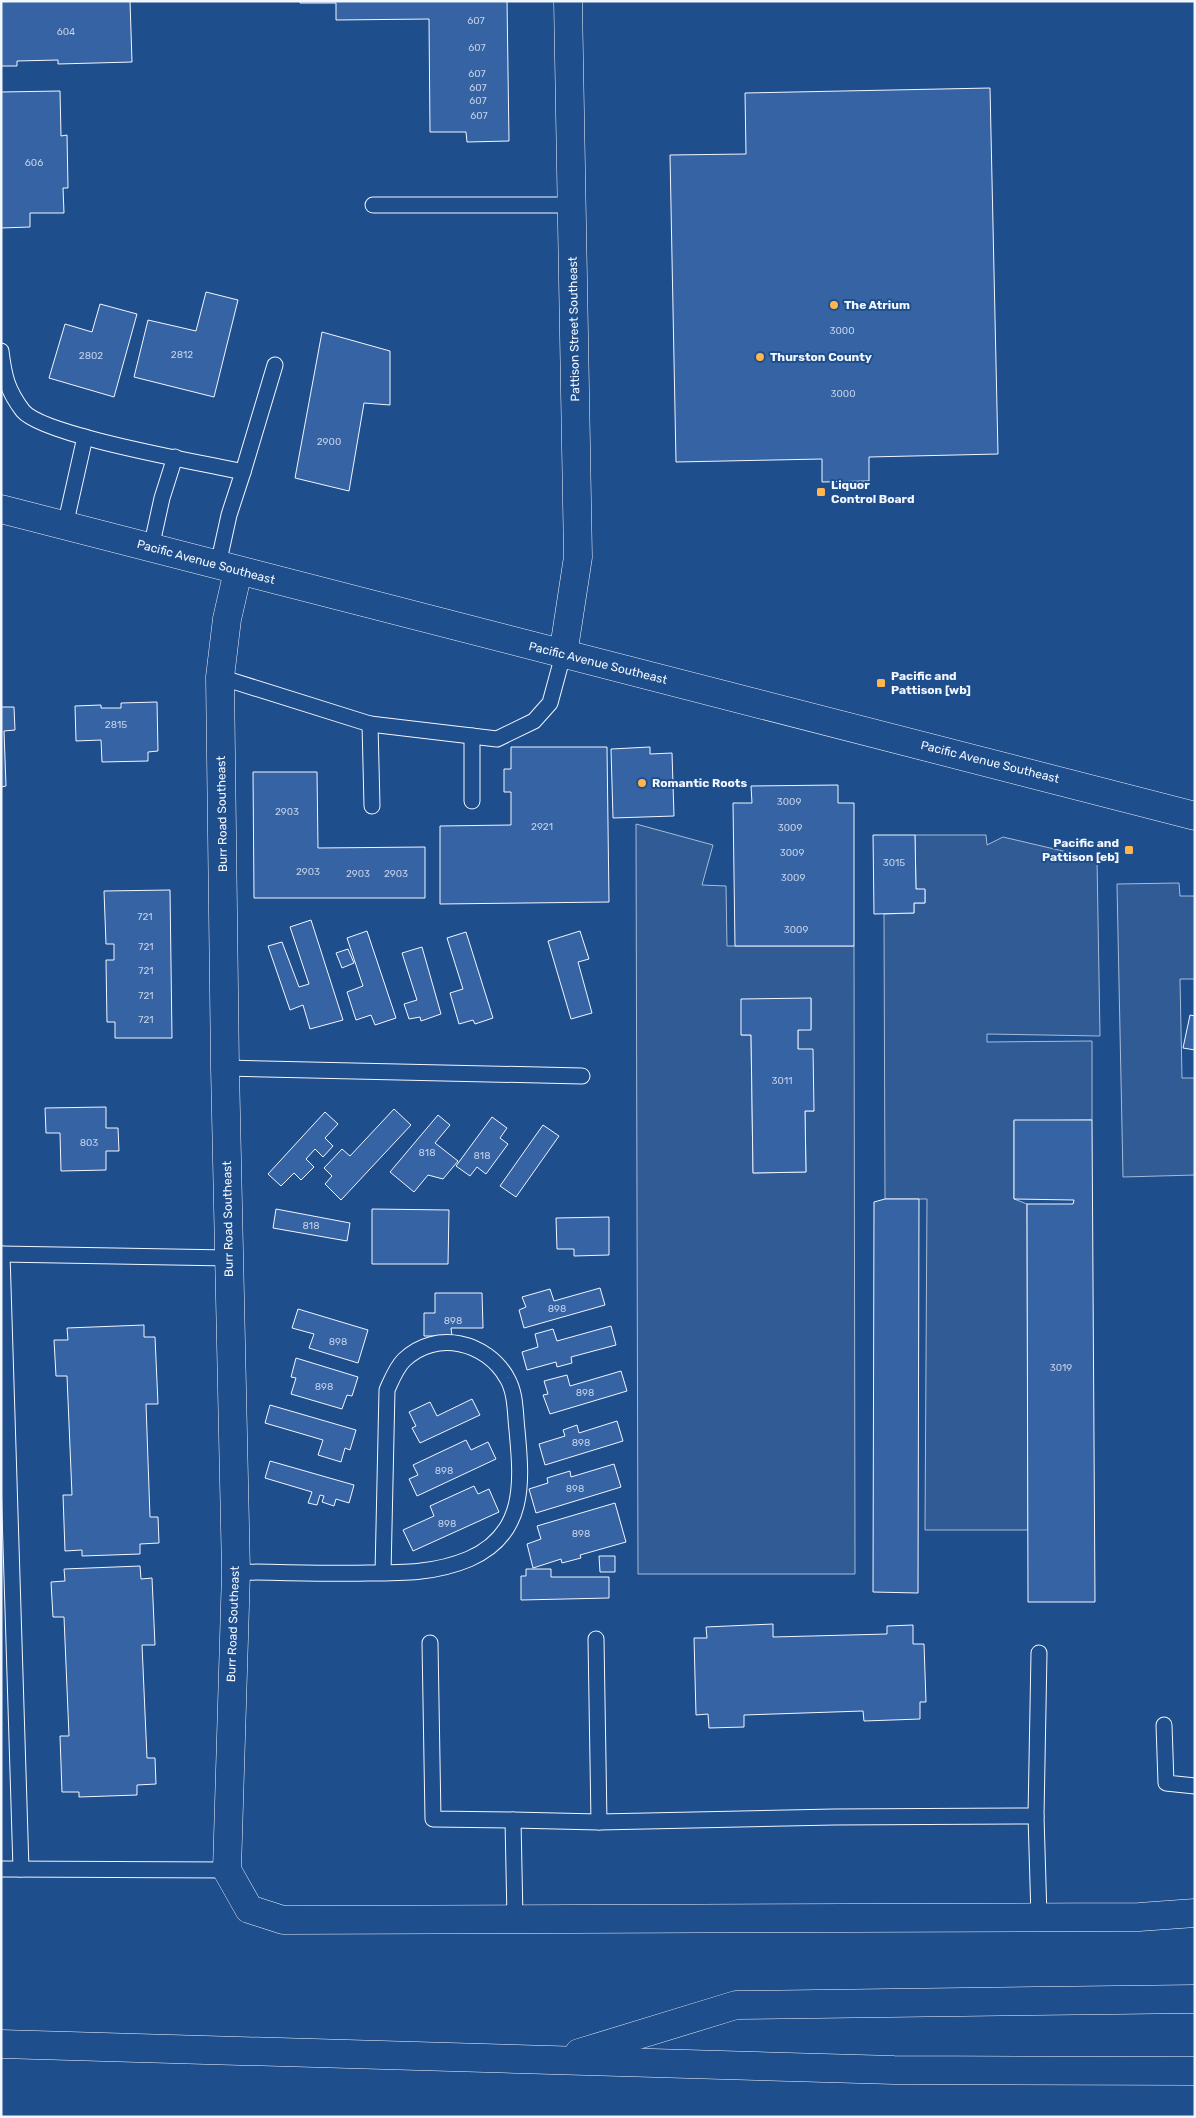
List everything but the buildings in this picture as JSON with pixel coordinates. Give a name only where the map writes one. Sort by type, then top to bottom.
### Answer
[{"type":"main road","name":"Pattison Street Southeast","points":[[563,655],[578,557],[568,1]]},
{"type":"main road","name":"Pacific Avenue Southeast","points":[[1,510],[1195,816]]},
{"type":"main road","name":"Burr Road Southeast","points":[[227,1870],[236,1572],[225,1068],[220,677],[227,619],[228,568]]},
{"type":"main road","points":[[227,1870],[249,1909],[282,1920],[1139,1917],[1195,1912]]},
{"type":"main road","points":[[556,2060],[736,2005],[1195,1999]]},
{"type":"main road","points":[[1,2044],[951,2072],[1195,2071]]},
{"type":"lane","points":[[372,205],[571,205]]},
{"type":"lane","points":[[1,351],[5,382],[24,412],[59,431],[244,472]]},
{"type":"lane","points":[[228,568],[229,515],[244,472],[275,365]]},
{"type":"lane","points":[[65,526],[86,437]]},
{"type":"lane","points":[[151,548],[162,498],[175,457]]},
{"type":"lane","points":[[220,677],[370,724],[497,739],[534,721],[550,703],[563,655]]},
{"type":"lane","points":[[370,724],[372,806]]},
{"type":"lane","points":[[472,736],[472,801]]},
{"type":"lane","points":[[225,1068],[582,1076]]},
{"type":"lane","points":[[21,1869],[1,1254],[229,1258]]},
{"type":"lane","points":[[236,1572],[383,1573],[415,1573],[442,1569],[470,1559],[498,1541],[515,1516],[520,1479],[512,1391],[508,1378],[495,1361],[474,1347],[445,1342],[415,1352],[396,1370],[388,1390],[383,1573]]},
{"type":"lane","points":[[596,1639],[600,1822]]},
{"type":"lane","points":[[430,1643],[433,1819],[600,1822],[834,1817],[1036,1816]]},
{"type":"lane","points":[[1039,1653],[1036,1816],[1039,1917]]},
{"type":"lane","points":[[1164,1725],[1166,1783],[1195,1786]]},
{"type":"lane","points":[[513,1820],[515,1919]]},
{"type":"lane","points":[[1,1869],[227,1870]]},
{"type":"shaded area","points":[[636,824],[713,845],[702,885],[726,886],[727,946],[854,946],[855,1574],[638,1574]],"holes":[[[811,998],[811,1029],[798,1030],[798,1049],[814,1111],[805,1111],[806,1172],[753,1173],[751,1035],[741,1035]]]},
{"type":"shaded area","points":[[915,835],[986,835],[987,845],[1003,837],[1097,859],[1100,1036],[987,1034],[987,1042],[1092,1041],[1092,1120],[1014,1121],[1014,1199],[1027,1204],[1028,1530],[925,1530],[927,1199],[885,1199],[884,914],[914,913],[914,903],[925,903],[925,890],[916,889]]},
{"type":"shaded area","points":[[1179,883],[1180,896],[1195,896],[1195,979],[1180,979],[1182,1078],[1195,1078],[1195,1175],[1123,1177],[1117,884]]},
{"type":"place","name":"The Atrium","points":[[834,305]]},
{"type":"place","name":"Thurston County","points":[[760,357]]},
{"type":"place","name":"Liquor Control Board","points":[[821,492]]},
{"type":"place","name":"Pacific and Pattison [wb]","points":[[881,683]]},
{"type":"place","name":"Romantic Roots","points":[[642,783]]},
{"type":"place","name":"Pacific and Pattison [eb]","points":[[1129,850]]}]
